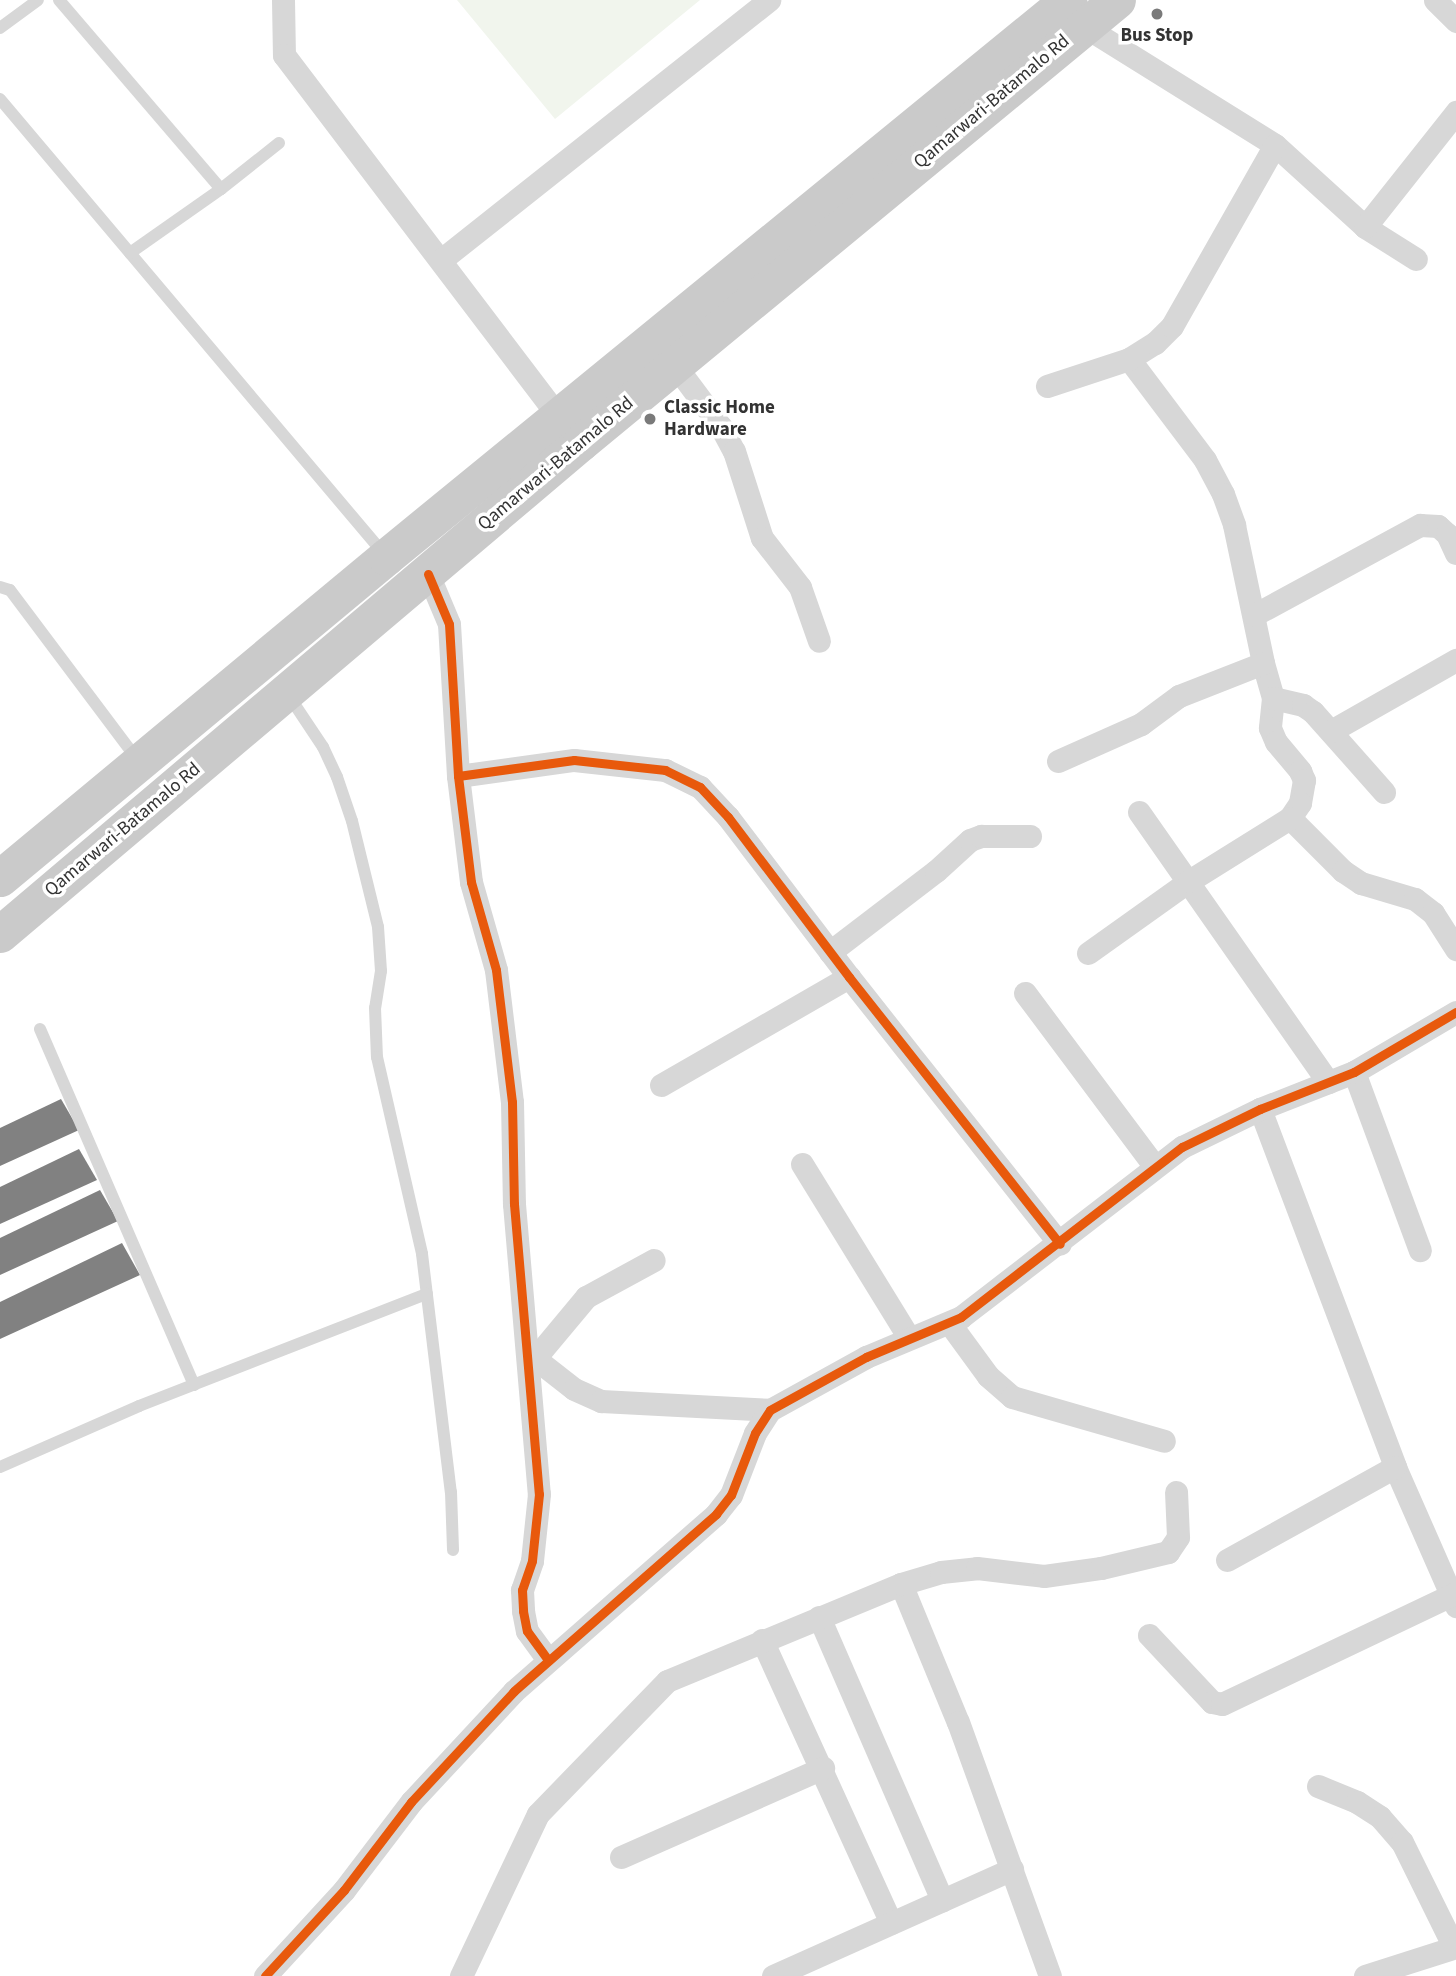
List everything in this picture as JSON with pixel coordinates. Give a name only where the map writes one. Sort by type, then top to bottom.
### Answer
[{"type":"main road","name":"Qamarwari-Batamalo Rd","points":[[0,878],[386,557],[1063,9],[1117,0]]},
{"type":"main road","name":"Qamarwari-Batamalo Rd","points":[[0,934],[674,365],[1063,9]]},
{"type":"street","points":[[283,0],[284,55],[559,417]]},
{"type":"street","points":[[442,260],[769,0]]},
{"type":"street","points":[[1435,0],[1456,21]]},
{"type":"street","points":[[1063,9],[1275,145],[1365,227],[1416,259]]},
{"type":"street","points":[[1365,227],[1456,112]]},
{"type":"street","points":[[1048,386],[1129,359],[1155,343],[1172,326],[1275,145]]},
{"type":"street","points":[[1087,953],[1189,881],[1290,818],[1300,803],[1304,780],[1272,735],[1273,698],[1223,494],[1205,460],[1129,359]]},
{"type":"street","points":[[674,365],[721,427],[734,451],[762,538],[800,587],[819,640]]},
{"type":"street","points":[[1254,615],[1420,525],[1438,526],[1447,534],[1456,554]]},
{"type":"street","points":[[428,574],[451,635],[458,776],[471,882],[496,970],[513,1102],[514,1204],[532,1355],[539,1494],[532,1561],[522,1590],[523,1611],[527,1631],[548,1660]]},
{"type":"street","points":[[1331,731],[1456,660]]},
{"type":"street","points":[[1058,761],[1141,724],[1180,696],[1263,663]]},
{"type":"street","points":[[1273,698],[1303,705],[1331,731],[1384,792]]},
{"type":"street","points":[[458,776],[574,760],[665,770],[700,787],[728,817],[830,952],[1060,1244]]},
{"type":"street","points":[[1139,811],[1328,1082]]},
{"type":"street","points":[[1290,818],[1343,871],[1360,883],[1415,899],[1433,914],[1456,949]]},
{"type":"street","points":[[830,952],[936,871],[970,840],[981,836],[1030,836]]},
{"type":"street","points":[[661,1085],[849,976]]},
{"type":"street","points":[[1025,993],[1155,1167]]},
{"type":"street","points":[[265,1976],[344,1890],[411,1802],[514,1691],[716,1514],[731,1495],[755,1433],[770,1410],[866,1357],[950,1324],[1060,1244],[1182,1147],[1259,1110],[1354,1072],[1456,1012]]},
{"type":"street","points":[[1354,1072],[1420,1250]]},
{"type":"street","points":[[1149,1635],[1212,1702],[1222,1704],[1454,1598],[1395,1467],[1259,1110]]},
{"type":"street","points":[[802,1164],[909,1338]]},
{"type":"street","points":[[532,1355],[586,1297],[654,1260]]},
{"type":"street","points":[[950,1324],[988,1376],[1012,1397],[1164,1441]]},
{"type":"street","points":[[532,1355],[574,1389],[601,1401],[770,1410]]},
{"type":"street","points":[[1227,1560],[1395,1467]]},
{"type":"street","points":[[461,1976],[538,1814],[667,1681],[901,1584],[958,1569],[977,1568],[1044,1576],[1160,1555],[1173,1548],[1178,1537],[1176,1492]]},
{"type":"street","points":[[901,1584],[1012,1869],[1050,1976]]},
{"type":"street","points":[[819,1617],[942,1900]]},
{"type":"street","points":[[762,1640],[823,1768],[891,1923]]},
{"type":"street","points":[[621,1857],[823,1768]]},
{"type":"street","points":[[1318,1786],[1357,1802],[1380,1817],[1402,1842],[1455,1947],[1369,1975]]},
{"type":"street","points":[[773,1976],[1012,1869]]},
{"type":"lane","points":[[0,28],[38,0]]},
{"type":"lane","points":[[59,0],[221,188]]},
{"type":"lane","points":[[0,99],[386,557]]},
{"type":"lane","points":[[130,253],[279,143]]},
{"type":"lane","points":[[0,587],[10,590],[139,762]]},
{"type":"lane","points":[[287,692],[323,747],[337,777],[352,821],[378,927],[381,971],[375,1008],[377,1057],[422,1254],[451,1492],[453,1550]]},
{"type":"lane","points":[[40,1029],[194,1385]]},
{"type":"lane","points":[[0,1467],[194,1385],[427,1294]]},
{"type":"shaded area","points":[[457,0],[700,0],[555,119]]},
{"type":"building","points":[[61,1099],[79,1130],[0,1166],[0,1128]]},
{"type":"building","points":[[79,1149],[97,1180],[0,1224],[0,1187]]},
{"type":"building","points":[[100,1190],[118,1221],[0,1275],[0,1238]]},
{"type":"building","points":[[122,1243],[140,1275],[0,1339],[0,1302]]},
{"type":"cycle path","points":[[428,574],[449,624],[458,776],[471,882],[496,970],[512,1102],[514,1204],[539,1494],[532,1561],[522,1590],[523,1611],[527,1631],[548,1660]]},
{"type":"cycle path","points":[[458,776],[574,760],[665,770],[700,787],[728,817],[849,977],[1060,1244]]},
{"type":"cycle path","points":[[265,1976],[344,1890],[411,1802],[514,1691],[716,1514],[731,1495],[755,1433],[770,1410],[866,1357],[961,1317],[1182,1147],[1260,1109],[1354,1072],[1456,1012]]},
{"type":"place","name":"Bus Stop","points":[[1157,14]]},
{"type":"place","name":"Classic Home Hardware","points":[[650,419]]}]
